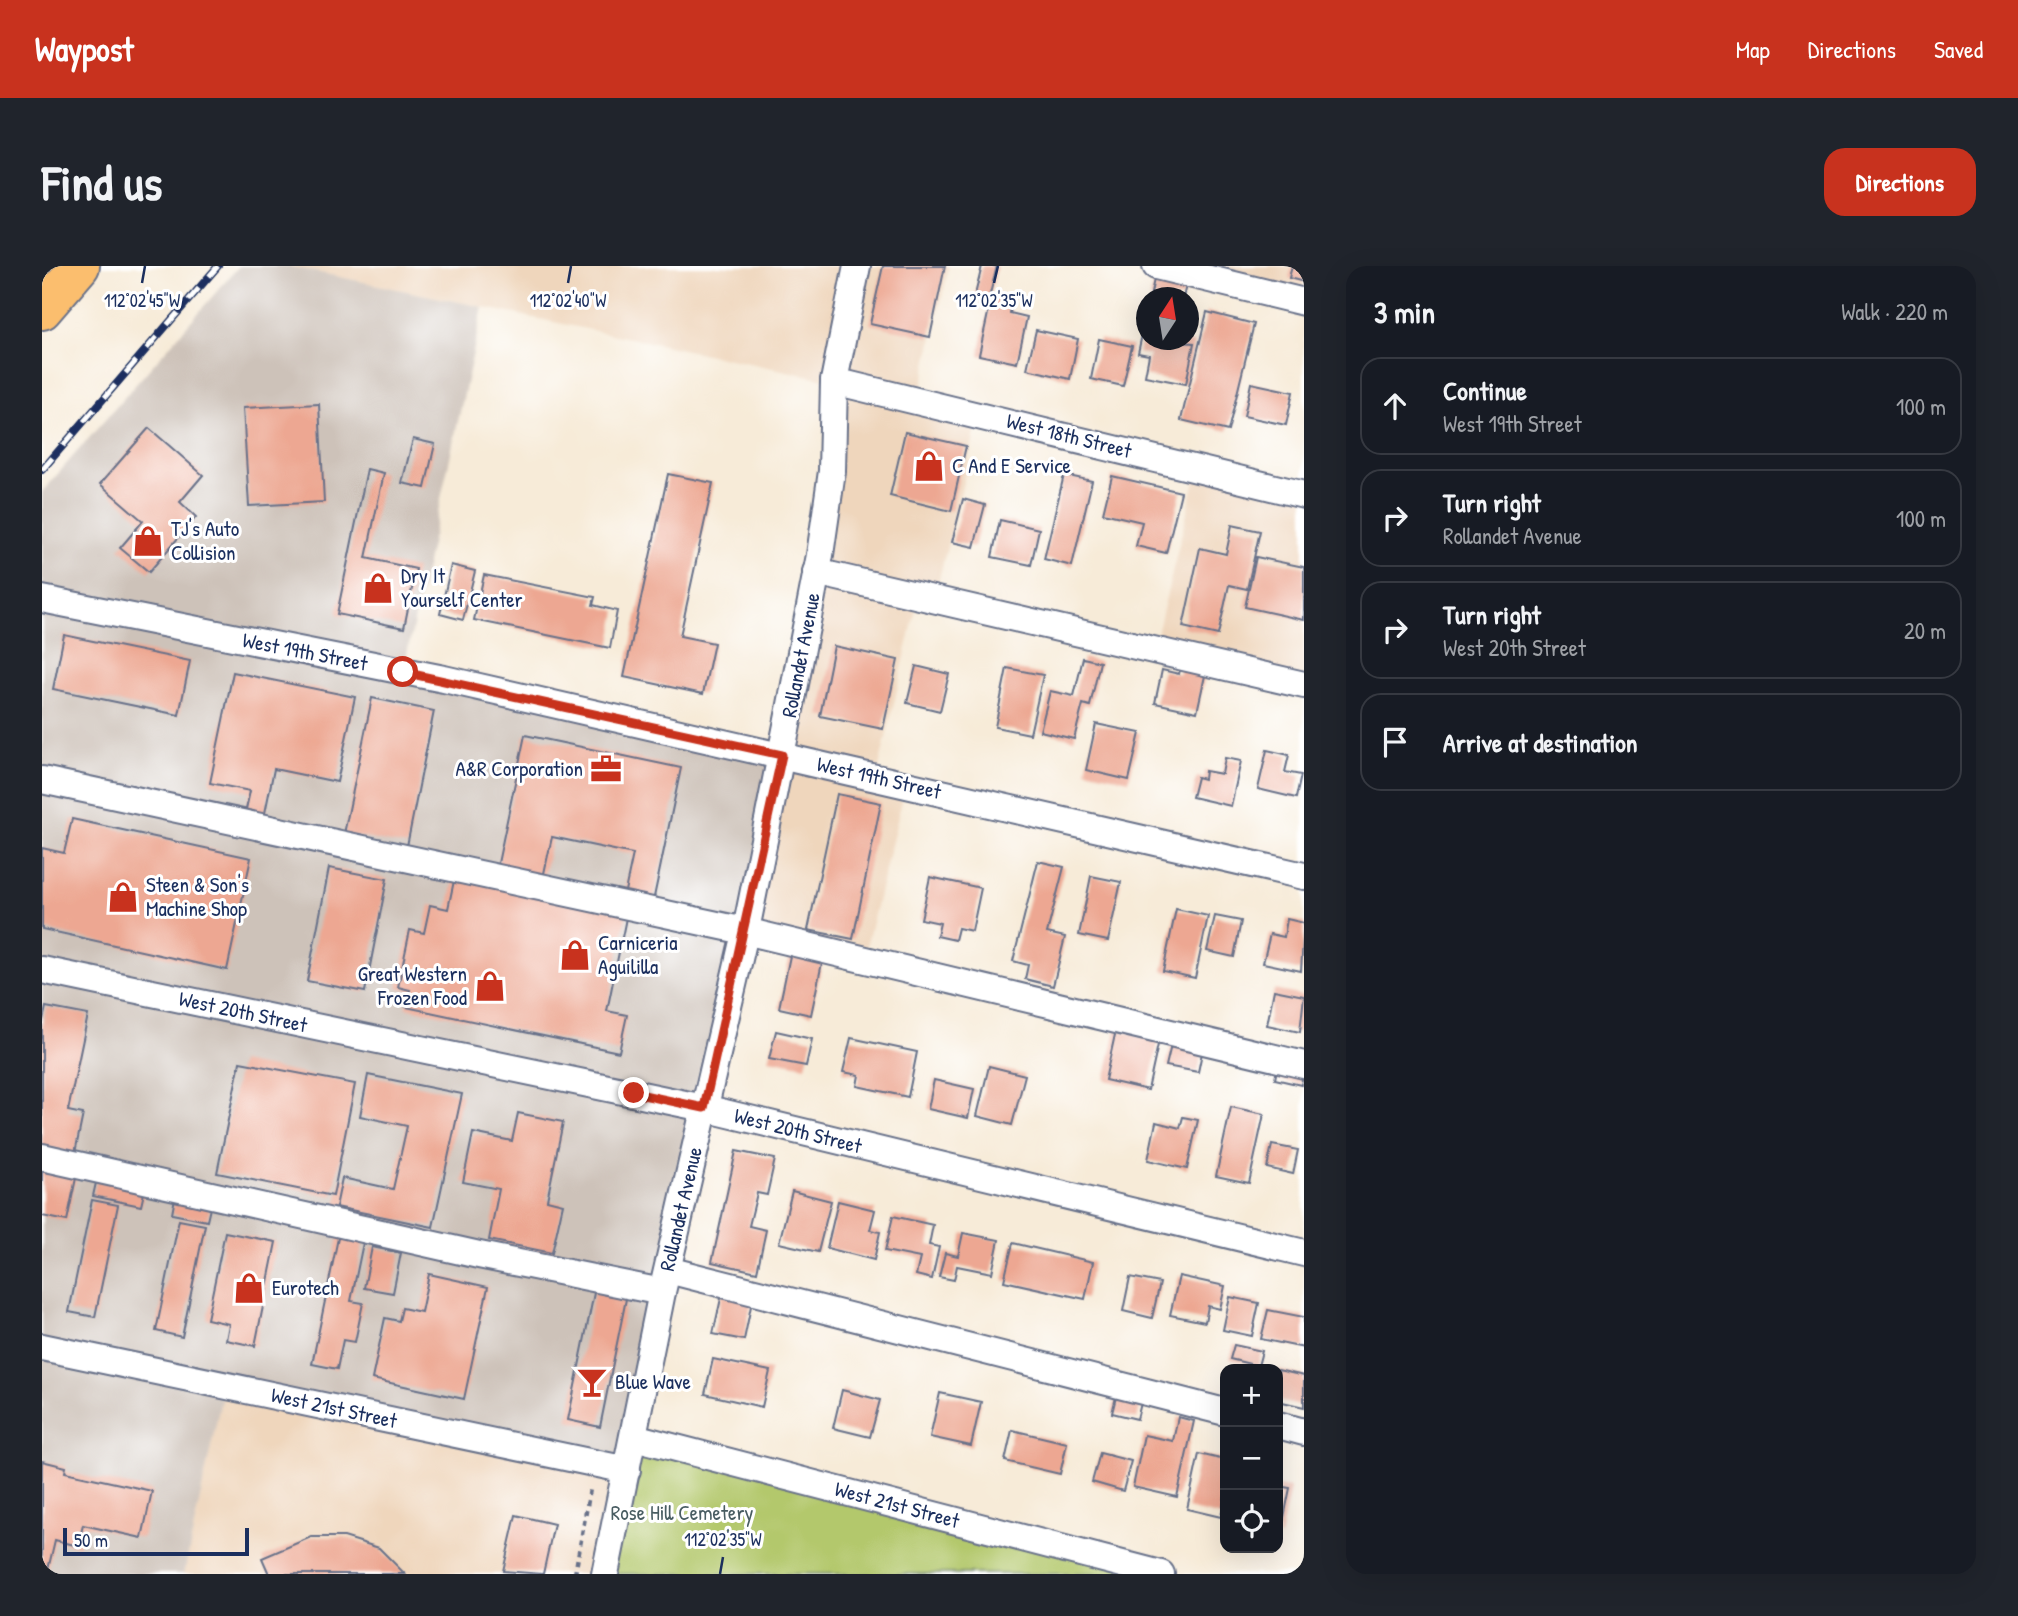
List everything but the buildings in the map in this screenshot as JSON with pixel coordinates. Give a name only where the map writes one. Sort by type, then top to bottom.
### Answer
[{"type":"highway","points":[[42,310],[80,266]]},
{"type":"street","name":"Rollandet Avenue","points":[[605,1574],[665,1281],[782,755],[832,471],[834,381],[857,266]]},
{"type":"street","points":[[1156,266],[1304,302]]},
{"type":"street","name":"West 18th Street","points":[[834,381],[1000,418],[1304,495]]},
{"type":"street","points":[[816,572],[1304,685]]},
{"type":"street","name":"West 19th Street","points":[[42,599],[444,680],[1304,876]]},
{"type":"street","points":[[42,780],[745,931],[1304,1065]]},
{"type":"street","name":"West 20th Street","points":[[42,970],[704,1108],[1304,1254]]},
{"type":"street","points":[[42,1157],[480,1255],[665,1281],[1220,1411]]},
{"type":"street","name":"West 21st Street","points":[[42,1347],[627,1470]]},
{"type":"street","points":[[1283,1426],[1304,1432]]},
{"type":"street","name":"West 21st Street","points":[[634,1437],[1161,1574]]},
{"type":"path","points":[[575,1574],[590,1489]]},
{"type":"shaded area","points":[[239,266],[287,266],[483,307],[403,672],[782,755],[627,1470],[224,1386],[184,1574],[42,1574],[42,492]]},
{"type":"shaded area","points":[[287,266],[949,266],[919,400],[980,414],[934,599],[919,596],[877,776],[906,784],[863,959],[745,931],[782,755],[834,381]]},
{"type":"shaded area","points":[[1155,266],[1304,266],[1304,303]]},
{"type":"shaded area","points":[[1198,468],[1304,495],[1304,685],[1153,650]]},
{"type":"shaded area","points":[[224,1385],[627,1470],[605,1574],[184,1574]]},
{"type":"green space","name":"Rose Hill Cemetery","points":[[634,1437],[1161,1574],[605,1574]]},
{"type":"railway","points":[[42,470],[218,266]]},
{"type":"place","name":"C And E Service","points":[[929,466]]},
{"type":"place","name":"TJ's Auto Collision","points":[[148,541]]},
{"type":"place","name":"Dry It Yourself Center","points":[[378,588]]},
{"type":"place","name":"A&R Corporation","points":[[606,769]]},
{"type":"place","name":"Steen & Son's Machine Shop","points":[[123,897]]},
{"type":"place","name":"Carniceria Aguililla","points":[[575,955]]},
{"type":"place","name":"Great Western Frozen Food","points":[[490,986]]},
{"type":"place","name":"Eurotech","points":[[249,1288]]},
{"type":"place","name":"Blue Wave","points":[[592,1382]]},
{"type":"route","points":[[403,672],[782,755],[748,920],[704,1108],[634,1093]]}]
